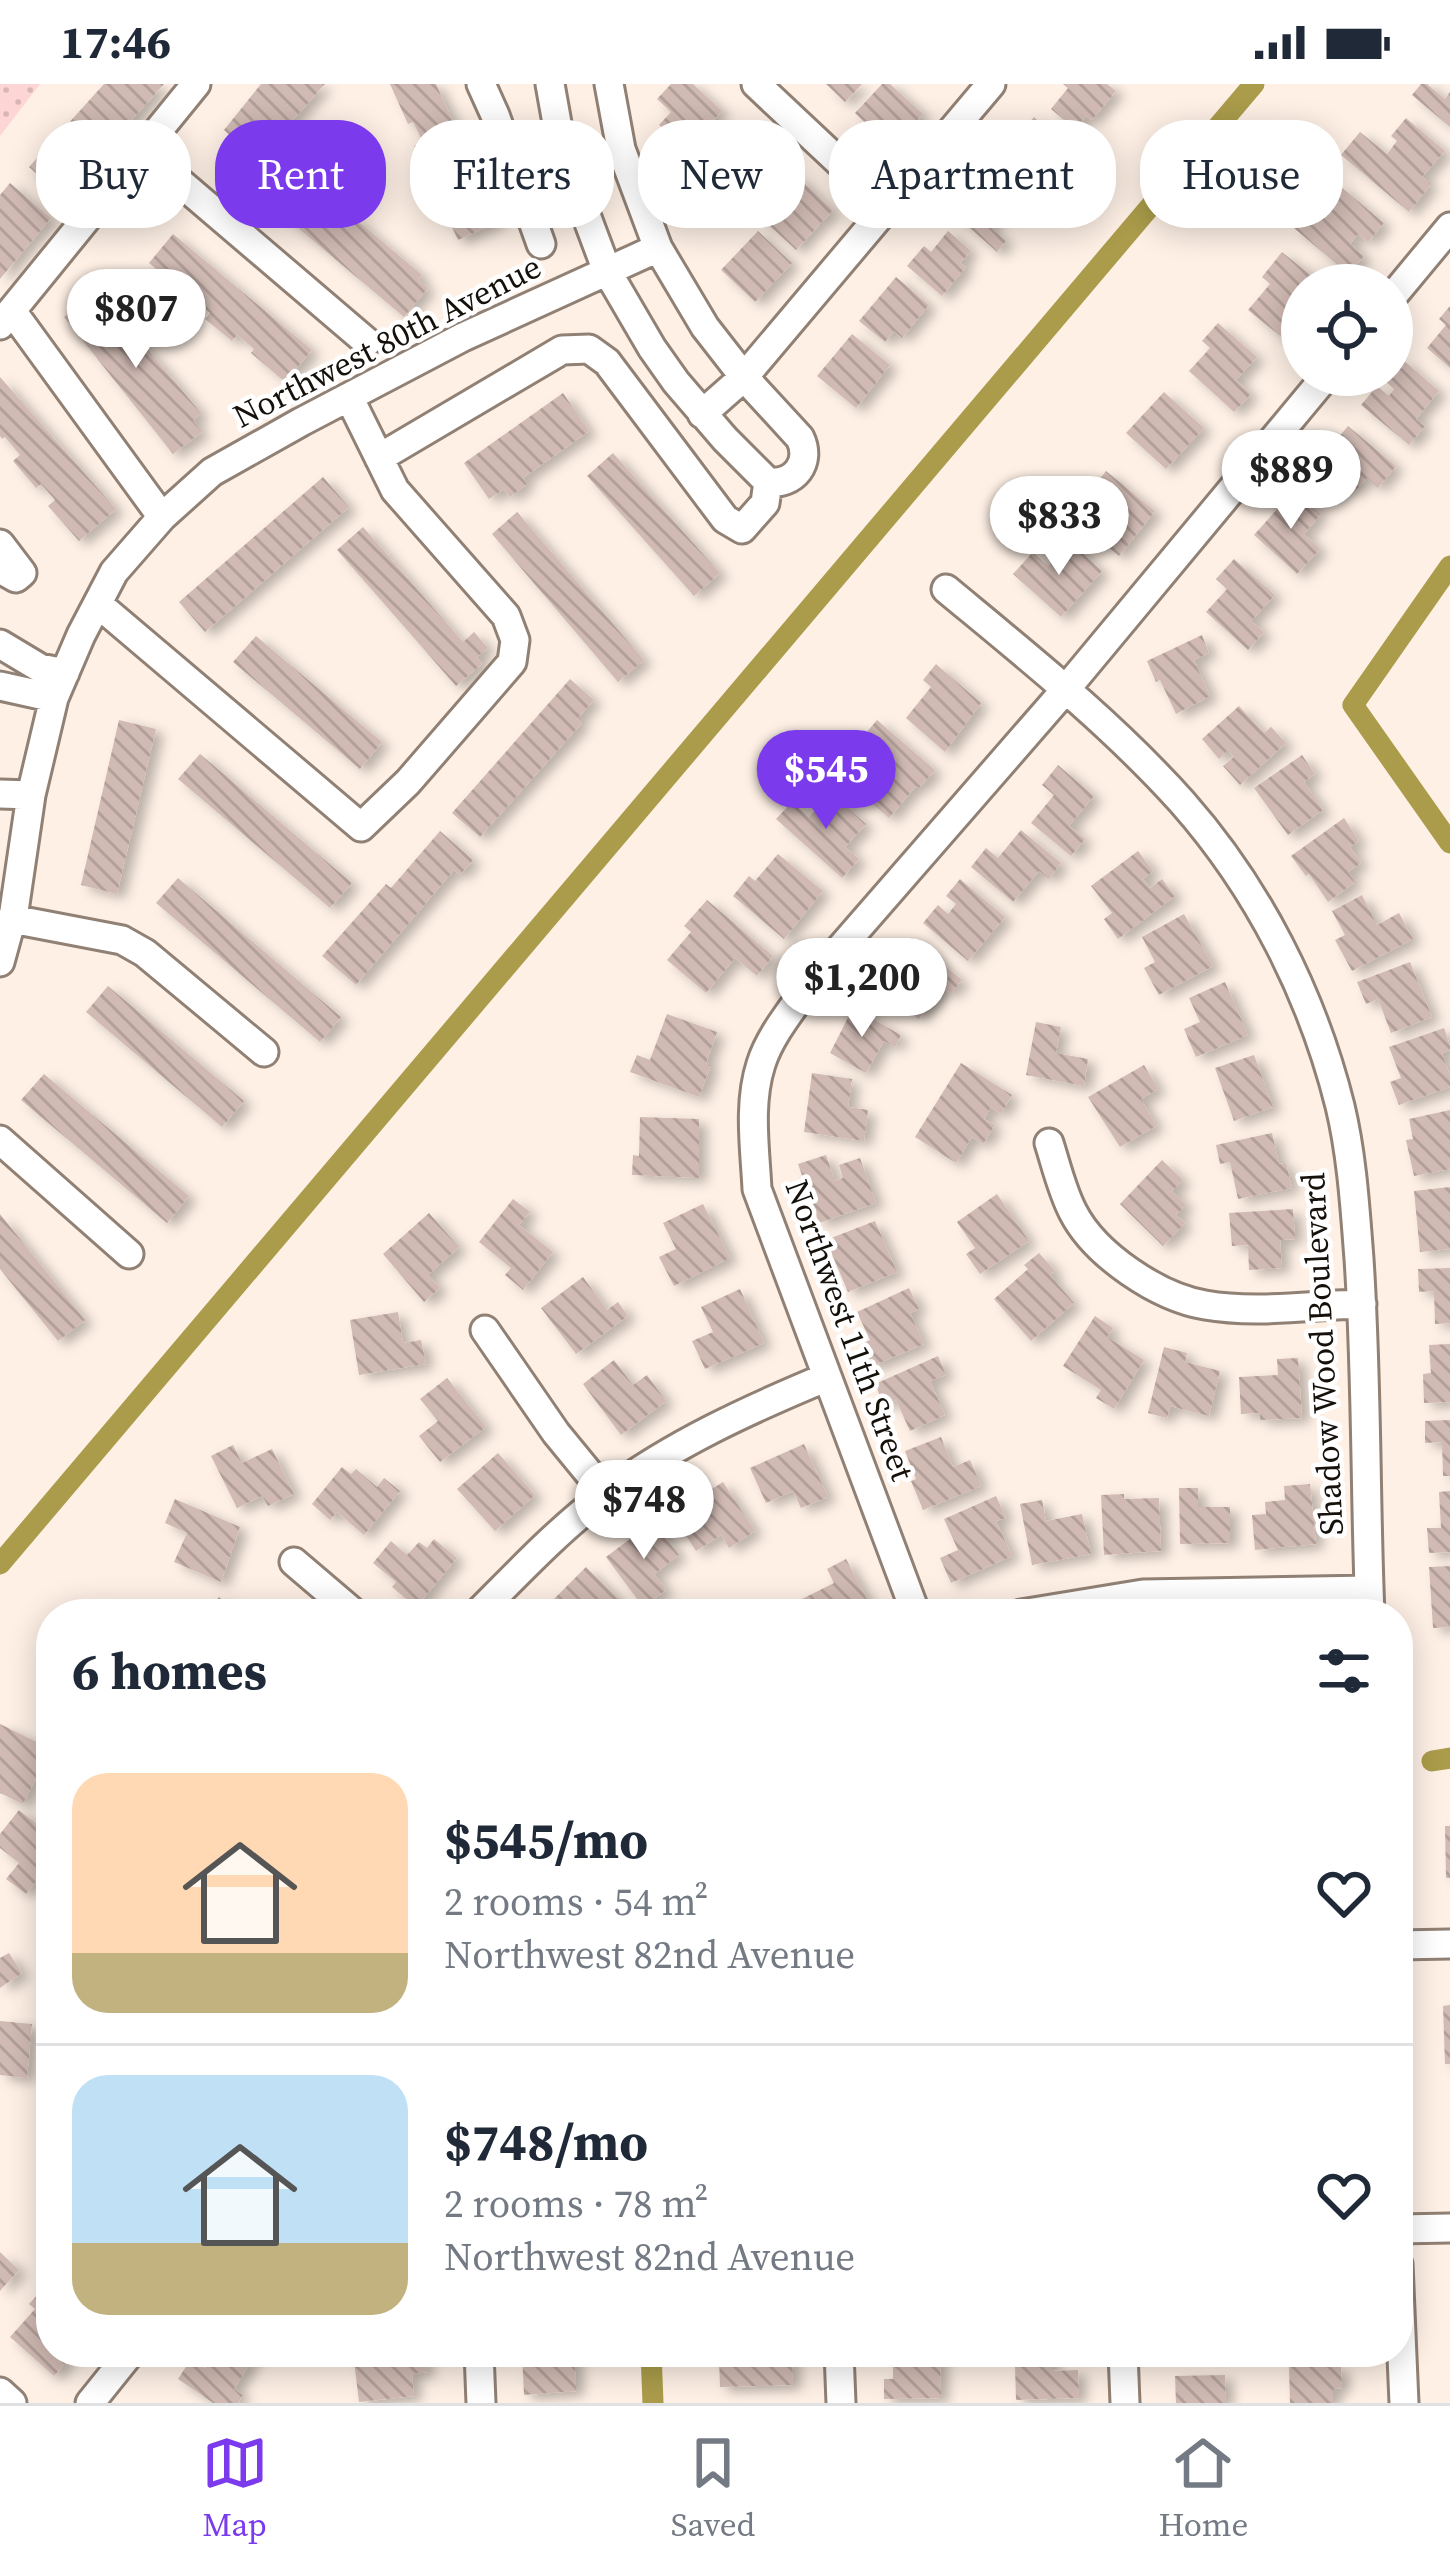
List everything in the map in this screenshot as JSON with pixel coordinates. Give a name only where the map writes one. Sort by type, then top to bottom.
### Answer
[{"type":"street","points":[[167,120],[196,84]]},
{"type":"street","points":[[481,84],[541,244]]},
{"type":"street","points":[[550,84],[562,151],[607,271],[652,348],[702,414],[767,482],[781,483],[802,466],[805,448],[705,327],[658,248],[621,149],[609,84]]},
{"type":"street","points":[[756,84],[829,153]]},
{"type":"street","points":[[960,120],[991,84]]},
{"type":"street","points":[[191,192],[367,342]]},
{"type":"street","points":[[1413,272],[1450,227]]},
{"type":"street","points":[[79,228],[6,318],[163,517]]},
{"type":"street","points":[[702,414],[743,377],[868,228]]},
{"type":"street","name":"Northwest 80th Avenue","points":[[0,962],[31,795],[59,686],[115,572],[163,517],[212,472],[349,397],[463,337],[658,248]]},
{"type":"street","points":[[379,458],[562,350],[589,349],[607,362],[725,519],[742,530],[765,503],[767,482]]},
{"type":"street","points":[[1066,689],[1310,396]]},
{"type":"street","points":[[98,604],[361,827],[408,782],[512,662],[514,640],[506,616],[395,490],[349,397]]},
{"type":"street","points":[[0,544],[22,573],[16,578],[0,569]]},
{"type":"street","name":"Shadow Wood Boulevard","points":[[946,589],[1133,749],[1242,879],[1284,950],[1340,1107],[1354,1189],[1370,1599]]},
{"type":"street","points":[[0,644],[40,668],[59,686]]},
{"type":"street","points":[[0,686],[59,686]]},
{"type":"street","name":"Northwest 11th Street","points":[[910,1599],[757,1189],[753,1118],[761,1063],[812,982],[1066,689]]},
{"type":"street","points":[[0,794],[31,795]]},
{"type":"street","points":[[8,916],[122,940],[145,953],[264,1052]]},
{"type":"street","points":[[0,1140],[129,1254]]},
{"type":"street","points":[[1048,1143],[1072,1212],[1094,1243],[1162,1290],[1203,1305],[1362,1304]]},
{"type":"street","points":[[485,1330],[556,1433],[606,1494]]},
{"type":"street","points":[[492,1599],[606,1494],[740,1414],[827,1377]]},
{"type":"street","points":[[294,1562],[337,1599]]},
{"type":"street","points":[[1112,1599],[1143,1594],[1285,1599]]},
{"type":"street","points":[[1413,1945],[1450,1944]]},
{"type":"street","points":[[1413,2229],[1450,2228]]},
{"type":"street","points":[[90,2403],[118,2367]]},
{"type":"street","points":[[479,2367],[481,2403]]},
{"type":"street","points":[[840,2367],[841,2403]]},
{"type":"street","points":[[1124,2367],[1125,2403]]},
{"type":"street","points":[[1402,2367],[1404,2403]]},
{"type":"street","points":[[0,2392],[12,2403]]},
{"type":"shaded area","points":[[0,84],[40,84],[0,136]]},
{"type":"building","points":[[104,84],[164,84],[132,120],[71,120]]},
{"type":"building","points":[[261,84],[325,84],[293,120],[232,120]]},
{"type":"building","points":[[390,84],[436,84],[452,120],[410,120],[408,124]]},
{"type":"building","points":[[671,84],[693,84],[722,111],[713,120],[664,120],[671,112],[657,99]]},
{"type":"building","points":[[826,84],[862,84],[845,102]]},
{"type":"building","points":[[882,84],[890,84],[923,114],[918,120],[862,120],[855,113]]},
{"type":"building","points":[[1063,84],[1107,84],[1116,91],[1092,120],[1086,116],[1064,120],[1051,109],[1068,88]]},
{"type":"building","points":[[1421,84],[1445,99],[1450,92],[1450,127],[1412,95]]},
{"type":"building","points":[[1406,118],[1445,151],[1422,177],[1431,184],[1409,212],[1343,157],[1360,132],[1387,154],[1397,141],[1391,136]]},
{"type":"building","points":[[10,183],[36,205],[36,228],[43,228],[0,279],[0,195]]},
{"type":"building","points":[[805,184],[829,206],[829,214],[796,250],[772,228],[805,228]]},
{"type":"building","points":[[1343,189],[1384,223],[1368,242],[1358,234],[1350,244],[1364,256],[1357,264],[1336,264],[1294,228],[1343,228]]},
{"type":"building","points":[[298,228],[366,228],[422,275],[418,280],[428,288],[404,317]]},
{"type":"building","points":[[452,228],[485,228],[458,240]]},
{"type":"building","points":[[970,228],[991,228],[1006,241],[997,252]]},
{"type":"building","points":[[758,231],[792,263],[755,302],[721,270]]},
{"type":"building","points":[[948,231],[971,251],[960,263],[966,267],[942,296],[907,266],[924,246],[931,252]]},
{"type":"building","points":[[173,234],[312,350],[285,382],[237,335],[232,341],[205,319],[210,313],[193,299],[188,305],[161,283],[166,277],[149,263]]},
{"type":"building","points":[[1282,252],[1297,264],[1281,264],[1281,337],[1248,310],[1270,284],[1262,277]]},
{"type":"building","points":[[896,277],[929,305],[902,338],[894,331],[885,342],[859,321]]},
{"type":"building","points":[[101,288],[131,326],[125,331],[139,349],[144,345],[201,413],[193,421],[202,432],[173,454],[64,317]]},
{"type":"building","points":[[1450,306],[1450,368],[1427,348],[1446,325],[1439,319]]},
{"type":"building","points":[[1218,323],[1257,357],[1236,380],[1251,394],[1234,412],[1189,371],[1210,348],[1202,341]]},
{"type":"building","points":[[852,334],[890,365],[856,408],[817,376]]},
{"type":"building","points":[[1413,369],[1439,391],[1416,419],[1425,426],[1409,445],[1361,405],[1369,396],[1413,396]]},
{"type":"building","points":[[0,377],[116,509],[79,541],[48,506],[55,500],[41,484],[36,488],[13,461],[20,455],[0,436]]},
{"type":"building","points":[[1164,392],[1204,428],[1166,469],[1126,433]]},
{"type":"building","points":[[563,393],[589,431],[523,478],[527,484],[510,497],[504,489],[489,499],[464,463]]},
{"type":"building","points":[[1348,426],[1396,466],[1378,488],[1367,478],[1354,493],[1344,484],[1335,494],[1309,473]]},
{"type":"building","points":[[613,453],[720,573],[694,596],[587,476]]},
{"type":"building","points":[[1106,471],[1155,511],[1119,556],[1070,516]]},
{"type":"building","points":[[323,477],[349,507],[205,632],[179,602]]},
{"type":"building","points":[[1294,490],[1321,514],[1304,534],[1320,549],[1297,574],[1254,535]]},
{"type":"building","points":[[517,512],[644,660],[618,682],[492,534]]},
{"type":"building","points":[[363,527],[463,642],[474,632],[488,648],[477,657],[482,664],[456,686],[337,550]]},
{"type":"building","points":[[1070,542],[1102,571],[1061,617],[1013,574],[1033,552],[1048,566]]},
{"type":"building","points":[[1234,559],[1275,595],[1251,621],[1264,632],[1248,650],[1206,612],[1227,589],[1216,579]]},
{"type":"building","points":[[1202,635],[1209,653],[1194,660],[1210,696],[1176,714],[1147,661]]},
{"type":"building","points":[[256,636],[382,742],[360,769],[233,662]]},
{"type":"building","points":[[936,664],[981,703],[945,752],[906,718],[931,687],[923,680]]},
{"type":"building","points":[[570,679],[594,700],[577,719],[582,723],[480,837],[452,813]]},
{"type":"building","points":[[1239,706],[1264,733],[1271,727],[1286,743],[1240,785],[1223,766],[1234,757],[1228,750],[1219,759],[1202,739]]},
{"type":"building","points":[[119,720],[156,729],[117,894],[81,885]]},
{"type":"building","points":[[877,720],[935,770],[889,818],[841,777],[862,752],[855,746]]},
{"type":"building","points":[[200,754],[352,883],[330,908],[178,779]]},
{"type":"building","points":[[1302,755],[1315,774],[1304,782],[1323,810],[1288,835],[1254,788]]},
{"type":"building","points":[[1058,765],[1094,796],[1069,826],[1085,839],[1071,856],[1031,823],[1054,795],[1042,785]]},
{"type":"building","points":[[831,793],[866,824],[845,847],[859,859],[842,878],[776,819],[792,802],[809,817]]},
{"type":"building","points":[[1344,818],[1359,841],[1350,847],[1361,863],[1348,872],[1355,882],[1328,902],[1291,856]]},
{"type":"building","points":[[1021,830],[1061,863],[1049,879],[1039,871],[1013,902],[971,867],[986,848],[998,858]]},
{"type":"building","points":[[440,831],[473,860],[460,875],[454,870],[356,985],[322,956]]},
{"type":"building","points":[[1138,851],[1153,871],[1143,879],[1150,888],[1162,879],[1175,896],[1118,939],[1104,919],[1112,913],[1091,886]]},
{"type":"building","points":[[778,854],[823,891],[784,939],[733,896],[749,876],[755,881]]},
{"type":"building","points":[[178,878],[341,1017],[320,1042],[156,903]]},
{"type":"building","points":[[960,879],[1005,917],[968,961],[923,923],[938,905],[948,914],[956,904],[946,896]]},
{"type":"building","points":[[1362,895],[1377,925],[1399,913],[1413,939],[1352,971],[1335,940],[1345,935],[1332,911]]},
{"type":"building","points":[[707,900],[773,956],[757,976],[735,958],[706,993],[667,960],[691,932],[684,926]]},
{"type":"building","points":[[1184,914],[1213,966],[1159,995],[1144,968],[1155,962],[1142,937]]},
{"type":"building","points":[[912,938],[962,980],[951,994],[944,988],[919,1019],[874,981],[888,964],[898,973],[908,961],[899,954]]},
{"type":"building","points":[[1410,962],[1432,1017],[1391,1033],[1378,999],[1366,1004],[1357,982]]},
{"type":"building","points":[[1225,982],[1248,1035],[1196,1057],[1184,1029],[1200,1022],[1189,998]]},
{"type":"building","points":[[108,986],[244,1101],[222,1127],[86,1012]]},
{"type":"building","points":[[853,1008],[901,1035],[895,1047],[884,1041],[866,1073],[830,1053]]},
{"type":"building","points":[[667,1014],[717,1032],[699,1097],[630,1072],[637,1055],[650,1060]]},
{"type":"building","points":[[1036,1022],[1061,1027],[1056,1053],[1088,1059],[1084,1086],[1026,1075]]},
{"type":"building","points":[[1444,1028],[1450,1050],[1442,1053],[1450,1087],[1399,1105],[1390,1082],[1401,1078],[1389,1047]]},
{"type":"building","points":[[1254,1055],[1273,1107],[1234,1121],[1215,1068]]},
{"type":"building","points":[[961,1063],[1012,1095],[1001,1114],[991,1107],[984,1119],[995,1125],[983,1144],[972,1137],[956,1163],[915,1137]]},
{"type":"building","points":[[1144,1065],[1158,1089],[1141,1099],[1156,1126],[1120,1147],[1088,1097]]},
{"type":"building","points":[[812,1073],[852,1079],[848,1107],[868,1110],[864,1141],[804,1132]]},
{"type":"building","points":[[44,1074],[189,1196],[167,1223],[21,1100]]},
{"type":"building","points":[[1450,1110],[1450,1169],[1414,1176],[1406,1140],[1413,1139],[1409,1119]]},
{"type":"building","points":[[640,1117],[699,1119],[699,1178],[632,1175],[633,1155],[639,1156]]},
{"type":"building","points":[[1272,1133],[1279,1164],[1286,1163],[1292,1188],[1238,1199],[1230,1162],[1220,1164],[1216,1145]]},
{"type":"building","points":[[826,1155],[835,1181],[843,1178],[839,1165],[860,1158],[876,1203],[819,1223],[798,1164]]},
{"type":"building","points":[[1162,1160],[1183,1180],[1172,1191],[1186,1205],[1176,1215],[1185,1223],[1163,1246],[1120,1204]]},
{"type":"building","points":[[1450,1187],[1450,1249],[1420,1252],[1414,1191]]},
{"type":"building","points":[[997,1194],[1029,1241],[980,1274],[966,1254],[975,1248],[957,1222]]},
{"type":"building","points":[[513,1199],[530,1212],[519,1225],[553,1252],[523,1290],[505,1275],[511,1268],[479,1242]]},
{"type":"building","points":[[703,1204],[730,1258],[674,1286],[659,1257],[676,1249],[663,1223]]},
{"type":"building","points":[[1293,1209],[1295,1239],[1280,1240],[1282,1268],[1249,1270],[1248,1245],[1232,1246],[1229,1213]]},
{"type":"building","points":[[429,1213],[459,1247],[428,1275],[440,1288],[424,1302],[383,1254]]},
{"type":"building","points":[[0,1214],[85,1320],[58,1341],[0,1269]]},
{"type":"building","points":[[875,1221],[897,1272],[848,1292],[826,1240]]},
{"type":"building","points":[[1039,1253],[1055,1271],[1050,1275],[1074,1303],[1031,1341],[994,1299]]},
{"type":"building","points":[[1450,1268],[1450,1323],[1435,1324],[1434,1291],[1419,1292],[1418,1269]]},
{"type":"building","points":[[583,1277],[607,1310],[618,1302],[628,1316],[576,1354],[541,1308]]},
{"type":"building","points":[[909,1288],[919,1309],[910,1313],[924,1344],[870,1367],[860,1345],[870,1340],[857,1312]]},
{"type":"building","points":[[740,1289],[764,1343],[705,1369],[692,1341],[713,1332],[701,1307]]},
{"type":"building","points":[[398,1312],[403,1343],[421,1340],[426,1364],[359,1375],[350,1320]]},
{"type":"building","points":[[1095,1316],[1113,1328],[1107,1337],[1144,1360],[1114,1409],[1096,1398],[1101,1390],[1063,1366]]},
{"type":"building","points":[[1450,1344],[1450,1402],[1424,1403],[1423,1374],[1431,1373],[1429,1345]]},
{"type":"building","points":[[1164,1347],[1187,1353],[1185,1362],[1220,1371],[1209,1416],[1170,1406],[1167,1418],[1148,1413]]},
{"type":"building","points":[[938,1356],[946,1375],[930,1381],[945,1415],[910,1431],[896,1400],[884,1405],[875,1384]]},
{"type":"building","points":[[1298,1358],[1302,1418],[1260,1420],[1260,1413],[1241,1414],[1239,1377],[1278,1375],[1277,1359]]},
{"type":"building","points":[[614,1360],[633,1385],[647,1375],[666,1401],[621,1435],[583,1384]]},
{"type":"building","points":[[447,1378],[486,1427],[440,1462],[419,1436],[438,1421],[420,1399]]},
{"type":"building","points":[[1450,1420],[1450,1476],[1443,1476],[1442,1442],[1425,1443],[1425,1421]]},
{"type":"building","points":[[941,1437],[953,1467],[970,1460],[981,1486],[923,1510],[905,1451]]},
{"type":"building","points":[[804,1444],[828,1497],[801,1508],[793,1491],[766,1503],[750,1468]]},
{"type":"building","points":[[233,1445],[242,1463],[272,1449],[294,1494],[268,1506],[262,1496],[237,1508],[211,1456]]},
{"type":"building","points":[[498,1453],[535,1495],[495,1531],[457,1489]]},
{"type":"building","points":[[342,1467],[351,1474],[356,1469],[377,1487],[384,1478],[400,1491],[364,1535],[337,1512],[330,1520],[312,1504]]},
{"type":"building","points":[[723,1482],[755,1531],[729,1548],[721,1535],[696,1551],[672,1514]]},
{"type":"building","points":[[1310,1484],[1316,1544],[1255,1550],[1252,1515],[1266,1514],[1265,1502],[1285,1500],[1284,1486]]},
{"type":"building","points":[[1179,1488],[1198,1488],[1198,1507],[1230,1507],[1230,1543],[1180,1544]]},
{"type":"building","points":[[1450,1491],[1450,1552],[1429,1553],[1427,1528],[1441,1528],[1439,1492]]},
{"type":"building","points":[[1124,1494],[1124,1499],[1159,1498],[1161,1551],[1104,1555],[1101,1495]]},
{"type":"building","points":[[996,1496],[1006,1518],[996,1521],[1012,1556],[951,1583],[940,1558],[958,1550],[944,1519]]},
{"type":"building","points":[[175,1499],[240,1527],[221,1582],[174,1562],[187,1533],[165,1523]]},
{"type":"building","points":[[1042,1500],[1046,1521],[1082,1514],[1091,1554],[1032,1565],[1020,1504]]},
{"type":"building","points":[[654,1521],[679,1555],[654,1574],[666,1590],[654,1599],[637,1599],[606,1557]]},
{"type":"building","points":[[434,1539],[457,1558],[423,1599],[406,1599],[392,1587],[396,1582],[373,1563],[391,1541],[407,1555],[419,1542],[427,1548]]},
{"type":"building","points":[[846,1559],[867,1599],[802,1599],[834,1583],[827,1569]]},
{"type":"building","points":[[1450,1566],[1450,1627],[1433,1628],[1429,1567]]},
{"type":"building","points":[[586,1567],[619,1599],[554,1599]]},
{"type":"building","points":[[0,1724],[36,1742],[36,1778],[23,1804],[0,1793]]},
{"type":"building","points":[[19,1810],[36,1823],[36,1881],[26,1894],[6,1879],[19,1863],[0,1848],[0,1834]]},
{"type":"building","points":[[1445,1826],[1450,1826],[1450,1878],[1446,1878]]},
{"type":"building","points":[[9,1953],[22,1973],[0,1988],[0,1958]]},
{"type":"building","points":[[1450,2005],[1450,2064],[1445,2064],[1443,2006]]},
{"type":"building","points":[[0,2021],[32,2024],[27,2078],[0,2075]]},
{"type":"building","points":[[0,2252],[19,2270],[0,2291]]},
{"type":"building","points":[[36,2296],[36,2360],[10,2337],[35,2309],[29,2304]]},
{"type":"building","points":[[186,2367],[248,2367],[234,2389],[243,2395],[238,2403],[213,2403],[178,2379]]},
{"type":"building","points":[[355,2367],[426,2367],[427,2372],[412,2374],[414,2396],[359,2402]]},
{"type":"building","points":[[523,2367],[575,2367],[576,2391],[524,2395]]},
{"type":"building","points":[[719,2367],[792,2367],[793,2385],[720,2387]]},
{"type":"building","points":[[893,2367],[940,2367],[941,2398],[884,2399],[884,2379],[893,2379]]},
{"type":"building","points":[[1015,2367],[1078,2370],[1079,2398],[1016,2400]]},
{"type":"building","points":[[1289,2367],[1341,2367],[1342,2388],[1333,2389],[1333,2403],[1290,2403]]},
{"type":"building","points":[[1225,2375],[1226,2403],[1176,2403],[1175,2376]]},
{"type":"waterway","points":[[0,1564],[1254,84]]},
{"type":"waterway","points":[[1450,566],[1353,705],[1450,843]]},
{"type":"waterway","points":[[1432,1761],[1450,1758]]},
{"type":"waterway","points":[[652,2367],[653,2403]]}]
